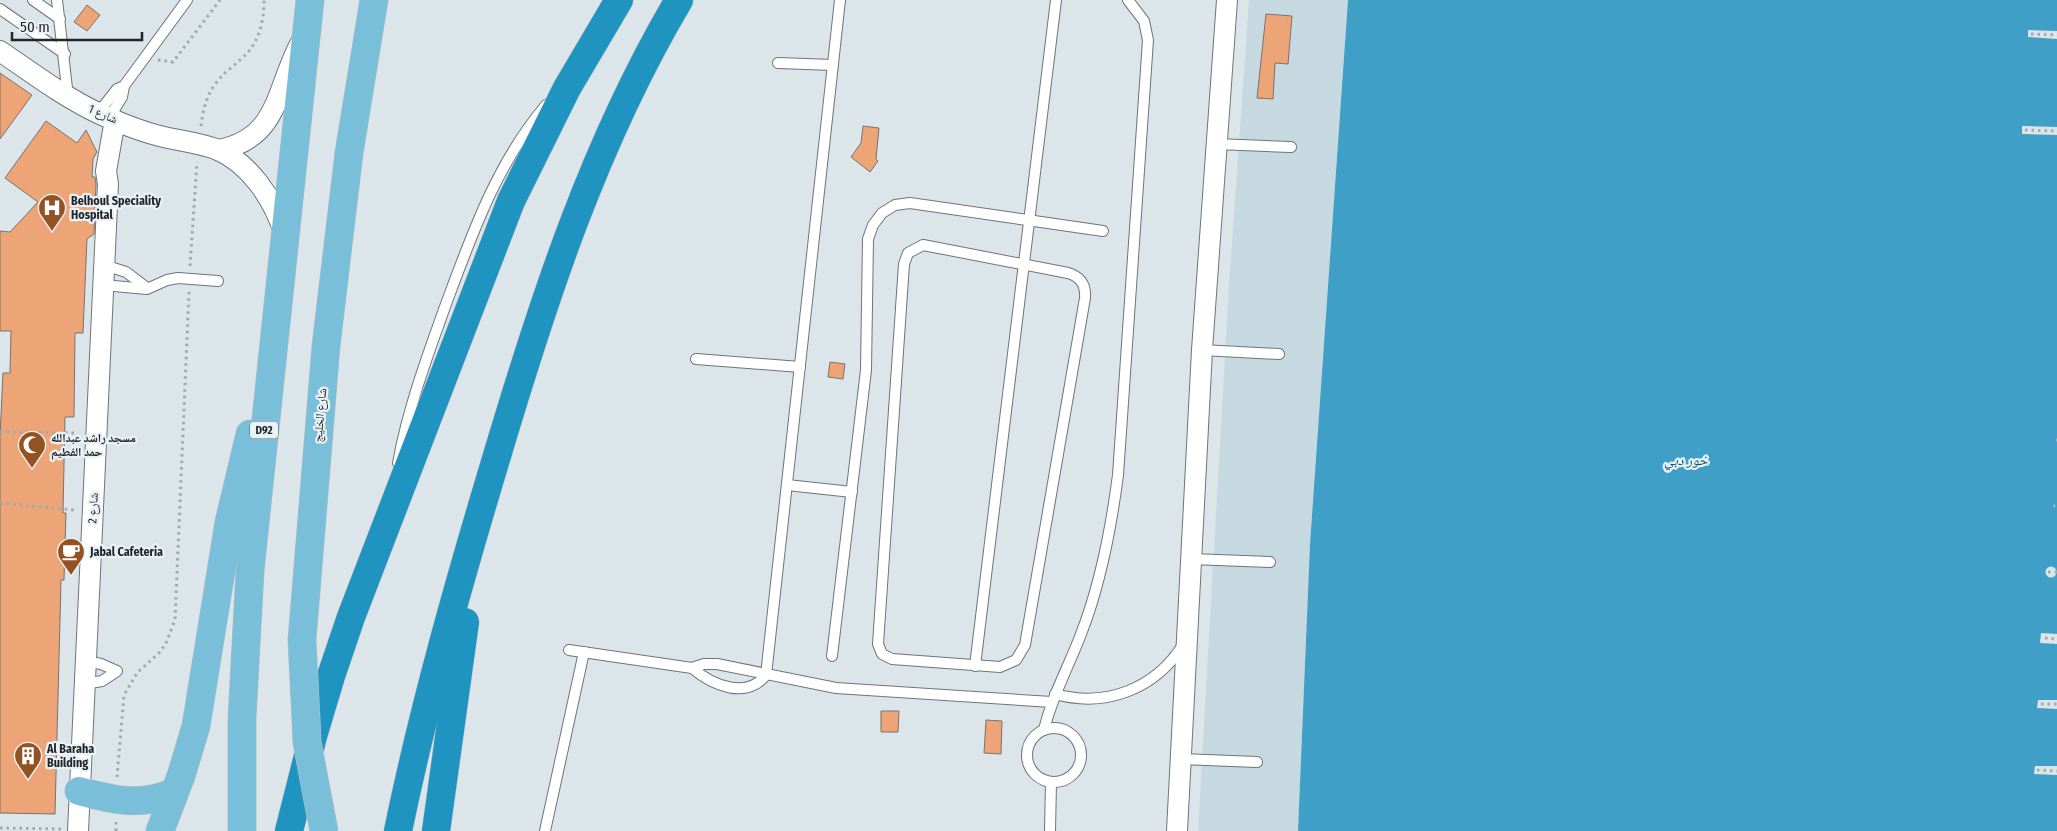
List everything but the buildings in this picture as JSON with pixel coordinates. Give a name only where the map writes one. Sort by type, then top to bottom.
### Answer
[{"type":"highway","points":[[289,831],[310,744],[331,676],[512,201],[538,144],[581,64],[620,0]]},
{"type":"highway","points":[[398,831],[440,653],[535,330],[579,207],[620,112],[679,0]]},
{"type":"highway","points":[[436,831],[458,666],[497,455]]},
{"type":"main road","points":[[307,30],[310,0]]},
{"type":"main road","name":"شارع الخليج","points":[[324,831],[307,742],[302,640],[326,346],[349,153],[374,0]]},
{"type":"main road","name":"D92","points":[[242,831],[246,636],[270,373],[307,30]]},
{"type":"main road","points":[[160,831],[189,751],[201,701],[236,492],[255,417],[270,373]]},
{"type":"main road","points":[[79,791],[116,800],[140,802],[157,799],[174,792]]},
{"type":"street","points":[[1177,831],[1202,350],[1227,0]]},
{"type":"street","points":[[218,150],[247,141],[269,120],[290,65],[307,30]]},
{"type":"street","name":"شارع 1","points":[[0,51],[68,97],[113,119],[164,137],[200,135],[244,168],[255,179],[273,204],[285,234]]},
{"type":"street","name":"شارع 2","points":[[78,830],[108,184],[118,167],[113,119]]},
{"type":"lane","points":[[33,0],[60,20]]},
{"type":"lane","points":[[57,0],[65,54],[68,97]]},
{"type":"lane","points":[[113,119],[122,97],[124,86],[187,0]]},
{"type":"lane","points":[[568,650],[692,668],[714,682],[737,689],[750,687],[766,674],[840,0]]},
{"type":"lane","points":[[975,666],[1056,0]]},
{"type":"lane","points":[[1044,730],[1053,698],[1082,633],[1093,601],[1109,536],[1118,475],[1148,40],[1144,21],[1128,0]]},
{"type":"lane","points":[[0,9],[65,54]]},
{"type":"lane","points":[[778,63],[833,65]]},
{"type":"lane","points":[[1216,144],[1291,148]]},
{"type":"lane","points":[[832,656],[866,370],[868,240],[873,225],[888,209],[910,203],[1103,231]]},
{"type":"lane","points":[[923,245],[1074,275],[1085,287],[1085,298],[1025,645],[1020,656],[1006,666],[975,666],[892,660],[882,654],[878,644],[904,264],[908,253],[923,245]]},
{"type":"lane","points":[[104,265],[126,272],[147,289]]},
{"type":"lane","points":[[103,285],[147,289],[167,280],[189,278],[218,281]]},
{"type":"lane","points":[[1202,350],[1279,354]]},
{"type":"lane","points":[[696,359],[800,367]]},
{"type":"lane","points":[[787,485],[852,492]]},
{"type":"lane","points":[[1191,559],[1270,562]]},
{"type":"lane","points":[[692,668],[704,664],[717,664],[836,688],[1102,699],[1131,691],[1163,670],[1186,640]]},
{"type":"lane","points":[[545,831],[584,652]]},
{"type":"lane","points":[[84,684],[102,682],[117,671],[101,664],[85,662]]},
{"type":"lane","points":[[1052,728],[1068,732],[1078,744],[1080,760],[1073,774],[1059,782],[1044,780],[1031,770],[1027,755],[1032,740],[1044,730],[1052,728]]},
{"type":"lane","points":[[1181,759],[1257,762]]},
{"type":"lane","points":[[1050,831],[1051,782]]},
{"type":"path","points":[[155,59],[173,62],[220,0]]},
{"type":"path","points":[[116,831],[116,800],[124,695],[137,673],[156,656],[166,643],[175,620],[189,278],[203,112],[211,91],[226,72],[244,58],[256,40],[263,20],[264,0]]},
{"type":"path","points":[[2031,34],[2057,35]]},
{"type":"path","points":[[192,124],[200,135]]},
{"type":"path","points":[[2025,130],[2057,131]]},
{"type":"path","points":[[0,432],[96,434]]},
{"type":"path","points":[[0,503],[92,512]]},
{"type":"path","points":[[2048,572],[2057,572]]},
{"type":"path","points":[[2044,638],[2057,639]]},
{"type":"path","points":[[2041,704],[2057,704]]},
{"type":"path","points":[[2037,770],[2057,770]]},
{"type":"path","points":[[0,828],[78,830]]},
{"type":"shaded area","points":[[1249,0],[1348,0],[1310,544],[1298,831],[1198,831],[1229,285]]},
{"type":"water","name":"خور دبي","points":[[1348,0],[2057,0],[2057,831],[1298,831],[1310,544]]},
{"type":"pier","points":[[2028,30],[2057,31],[2057,39],[2028,37]]},
{"type":"pier","points":[[2022,126],[2057,127],[2057,135],[2022,134]]},
{"type":"pier","points":[[2051,566],[2057,572],[2051,578],[2045,572]]},
{"type":"pier","points":[[2041,633],[2057,634],[2057,644],[2040,643]]},
{"type":"pier","points":[[2038,700],[2057,700],[2057,709],[2037,708]]},
{"type":"pier","points":[[2035,766],[2057,766],[2057,775],[2034,774]]},
{"type":"place","name":"Belhoul Speciality Hospital","points":[[52,232]]},
{"type":"place","name":"مسجد راشد عبدالله حمد الفطيم","points":[[32,469]]},
{"type":"place","name":"Jabal Cafeteria","points":[[71,576]]},
{"type":"place","name":"Al Baraha Building","points":[[28,780]]}]
